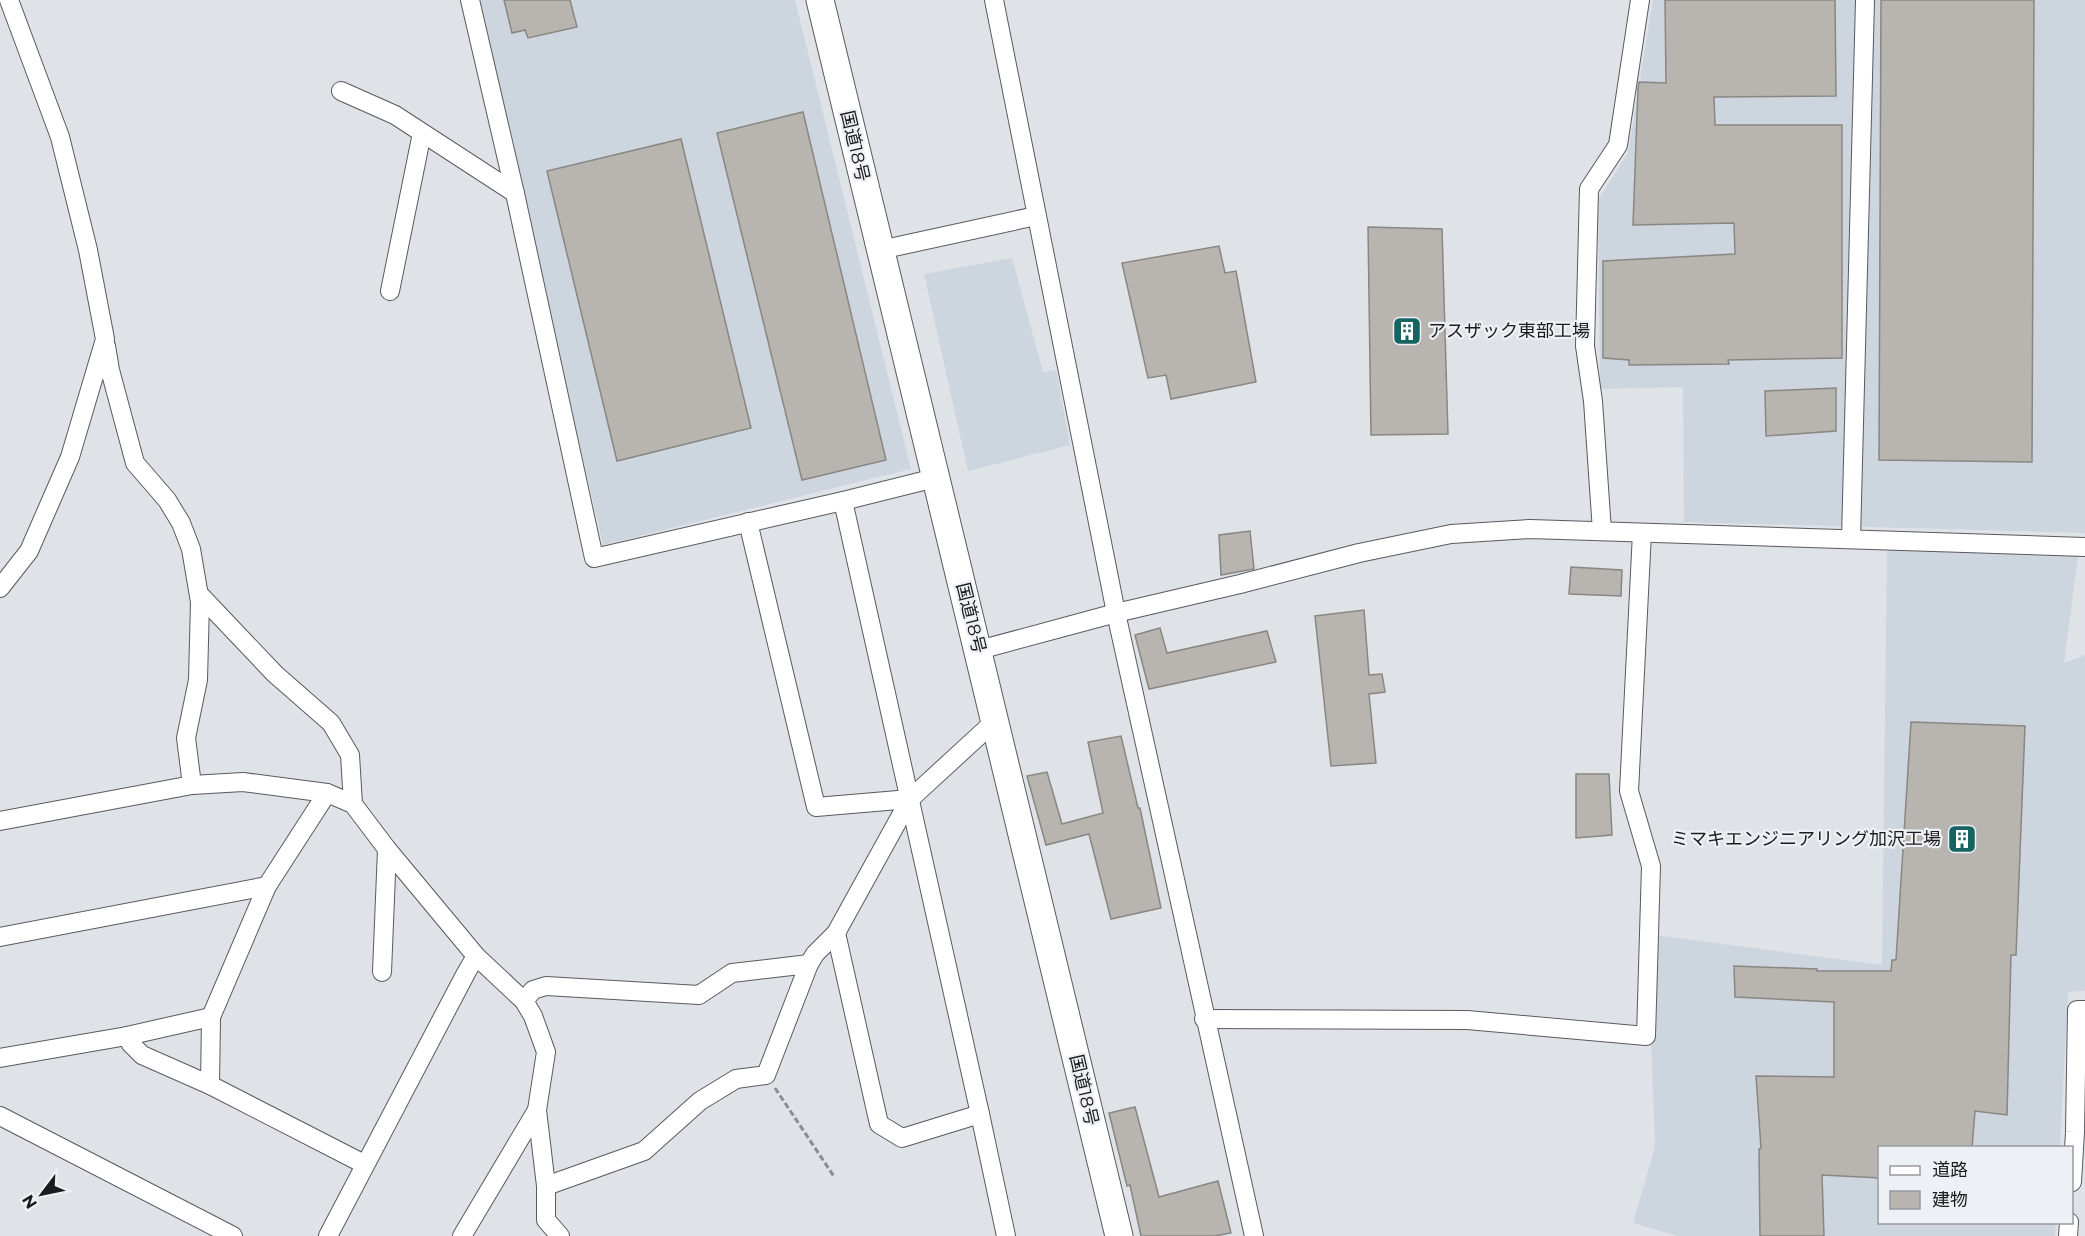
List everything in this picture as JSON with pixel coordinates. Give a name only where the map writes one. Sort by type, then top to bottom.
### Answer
[{"type":"highway","name":"国道18号","points":[[820,0],[1119,1236]]},
{"type":"street","points":[[9,0],[60,137],[88,250],[110,370],[135,463],[167,500],[181,523],[191,549],[199,594],[198,680],[186,738],[192,785]]},
{"type":"street","points":[[470,0],[515,193],[594,558],[935,478]]},
{"type":"street","points":[[994,0],[1116,613],[1254,1236]]},
{"type":"street","points":[[1602,531],[1593,400],[1585,346],[1588,189],[1618,145],[1640,0]]},
{"type":"street","points":[[1851,539],[1865,0]]},
{"type":"street","points":[[341,91],[395,115],[515,193]]},
{"type":"street","points":[[390,291],[422,133]]},
{"type":"street","points":[[880,250],[1036,216]]},
{"type":"street","points":[[0,588],[29,552],[70,457],[105,339]]},
{"type":"street","points":[[843,501],[1006,1236]]},
{"type":"street","points":[[748,522],[816,807],[910,799]]},
{"type":"street","points":[[979,650],[1116,613],[1359,553],[1451,534],[1530,529],[2085,547]]},
{"type":"street","points":[[1204,1018],[1467,1020],[1646,1036],[1651,866],[1629,791],[1642,533]]},
{"type":"street","points":[[199,594],[275,674],[331,723],[350,755],[353,804]]},
{"type":"street","points":[[546,1186],[644,1151],[700,1101],[735,1079],[766,1075],[809,964],[815,954],[836,933],[910,799],[996,720]]},
{"type":"street","points":[[0,821],[192,785],[243,782],[327,793],[353,804],[387,849],[476,956],[524,1001],[533,1016],[546,1052],[537,1110],[546,1186],[546,1220],[560,1236]]},
{"type":"street","points":[[210,1085],[211,1017],[267,886],[327,793]]},
{"type":"street","points":[[382,972],[387,849]]},
{"type":"street","points":[[0,937],[267,886]]},
{"type":"street","points":[[836,933],[879,1124],[902,1138],[980,1114]]},
{"type":"street","points":[[328,1236],[364,1164],[476,956]]},
{"type":"street","points":[[524,1001],[533,990],[546,986],[699,995],[732,973],[809,964]]},
{"type":"street","points":[[2073,1165],[2078,1010],[2085,1010]]},
{"type":"street","points":[[0,1058],[127,1036],[211,1017]]},
{"type":"street","points":[[127,1036],[130,1044],[142,1055],[210,1085],[364,1164]]},
{"type":"street","points":[[462,1236],[537,1110]]},
{"type":"street","points":[[0,1116],[233,1236]]},
{"type":"path","points":[[766,1075],[835,1178]]},
{"type":"shaded area","points":[[477,0],[795,0],[911,469],[603,545]]},
{"type":"shaded area","points":[[1653,0],[2085,0],[2085,533],[1684,522],[1683,387],[1600,389],[1598,200],[1628,153]]},
{"type":"shaded area","points":[[1012,258],[1043,372],[1056,370],[1070,445],[968,471],[924,274]]},
{"type":"shaded area","points":[[1887,547],[2078,555],[2064,663],[2085,655],[2085,991],[2068,992],[2060,1146],[1878,1146],[1878,1224],[2056,1224],[2055,1236],[1677,1236],[1633,1223],[1655,1147],[1647,934],[1882,965]]},
{"type":"building","points":[[504,0],[570,0],[577,27],[528,38],[525,30],[512,33]]},
{"type":"building","points":[[1665,0],[1835,0],[1836,96],[1714,97],[1715,125],[1842,125],[1842,358],[1728,360],[1729,364],[1629,365],[1629,360],[1603,358],[1603,261],[1735,254],[1734,223],[1633,225],[1638,89],[1639,82],[1666,83]]},
{"type":"building","points":[[1881,0],[2034,0],[2032,462],[1879,460]]},
{"type":"building","points":[[803,112],[886,460],[802,480],[717,133]]},
{"type":"building","points":[[681,139],[751,428],[617,461],[547,171]]},
{"type":"building","name":"アスザック東部工場","points":[[1368,227],[1442,229],[1448,434],[1371,435]]},
{"type":"building","points":[[1219,246],[1225,273],[1236,271],[1256,382],[1171,399],[1166,375],[1148,378],[1122,263]]},
{"type":"building","points":[[1836,388],[1836,431],[1766,436],[1765,391]]},
{"type":"building","points":[[1250,531],[1254,569],[1221,575],[1219,535]]},
{"type":"building","points":[[1571,567],[1622,570],[1621,596],[1569,594]]},
{"type":"building","points":[[1364,610],[1369,675],[1382,674],[1385,692],[1369,694],[1376,763],[1331,766],[1315,616]]},
{"type":"building","points":[[1160,628],[1167,653],[1267,631],[1276,662],[1149,689],[1135,635]]},
{"type":"building","points":[[1911,722],[2025,726],[2016,955],[2011,955],[2007,1115],[1975,1111],[1972,1146],[1878,1146],[1878,1178],[1822,1175],[1824,1236],[1760,1236],[1759,1149],[1761,1148],[1756,1076],[1834,1077],[1834,1002],[1735,997],[1734,966],[1817,969],[1817,971],[1891,971],[1892,960],[1896,960]]},
{"type":"building","points":[[1121,736],[1138,808],[1140,808],[1161,908],[1111,919],[1089,834],[1046,845],[1027,776],[1047,772],[1062,824],[1103,813],[1088,742]]},
{"type":"building","points":[[1576,774],[1609,774],[1612,835],[1576,838]]},
{"type":"building","points":[[1135,1107],[1159,1197],[1218,1181],[1231,1233],[1215,1236],[1141,1236],[1130,1185],[1127,1186],[1109,1113]]},
{"type":"place","name":"アスザック東部工場","points":[[1407,331]]},
{"type":"place","name":"ミマキエンジニアリング加沢工場","points":[[1962,839]]}]
